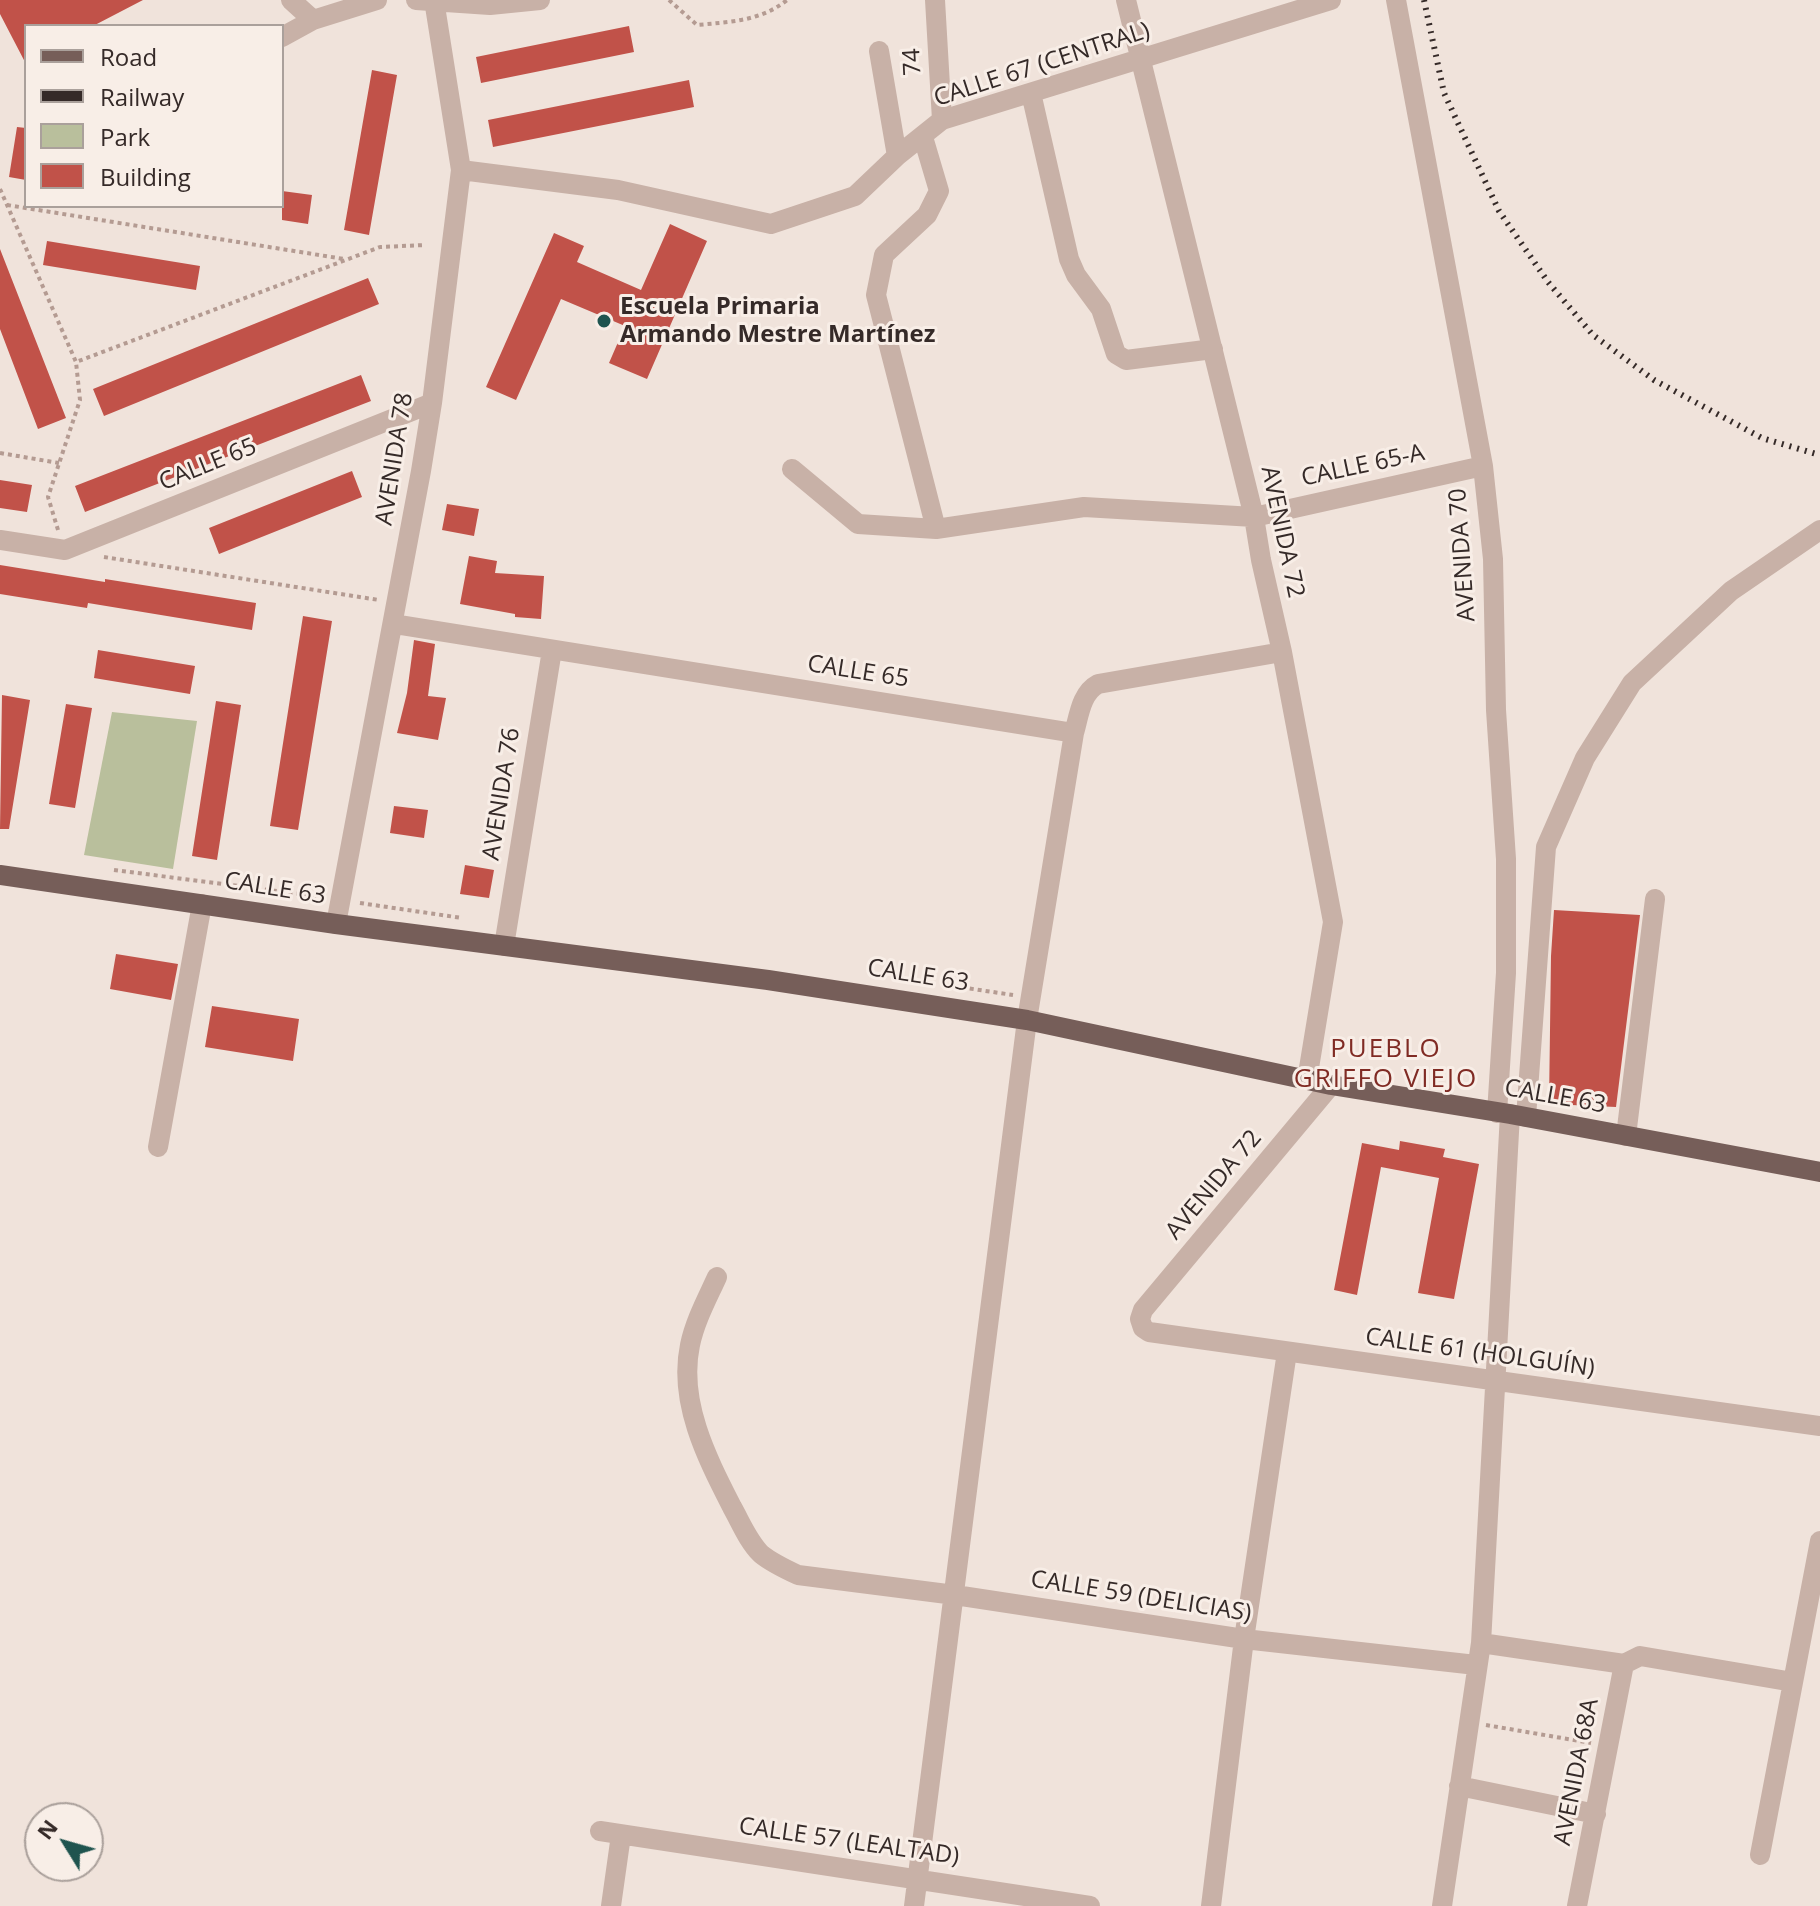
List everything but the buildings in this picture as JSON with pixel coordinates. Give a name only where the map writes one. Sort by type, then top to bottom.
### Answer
[{"type":"main road","name":"CALLE 63","points":[[0,875],[336,924],[768,980],[1027,1020],[1331,1085],[1820,1172]]},
{"type":"street","points":[[291,0],[313,20]]},
{"type":"street","points":[[284,36],[313,20],[377,0]]},
{"type":"street","points":[[428,1],[490,5],[540,0]]},
{"type":"street","name":"74","points":[[935,0],[942,120]]},
{"type":"street","name":"AVENIDA 72","points":[[1126,0],[1254,517],[1333,922],[1307,1080]]},
{"type":"street","name":"CALLE 67 (CENTRAL)","points":[[461,170],[618,190],[771,224],[855,196],[897,156],[942,120],[1331,0]]},
{"type":"street","name":"AVENIDA 70","points":[[1396,0],[1483,466],[1493,559],[1496,710],[1506,859],[1511,1115]]},
{"type":"street","name":"AVENIDA 78","points":[[336,924],[398,603],[432,403],[461,170],[428,1]]},
{"type":"street","points":[[879,51],[897,156]]},
{"type":"street","points":[[1031,93],[1069,259],[1076,275],[1101,309],[1116,354],[1126,360],[1213,349]]},
{"type":"street","points":[[923,137],[939,191],[927,215],[884,255],[876,295],[936,529]]},
{"type":"street","name":"CALLE 65","points":[[65,550],[432,403]]},
{"type":"street","name":"CALLE 65-A","points":[[792,469],[858,524],[936,529],[1084,507],[1254,517],[1483,466]]},
{"type":"street","points":[[1442,1906],[1481,1643],[1511,1115],[1546,847],[1585,758],[1632,683],[1731,591],[1820,530]]},
{"type":"street","points":[[0,540],[65,550]]},
{"type":"street","name":"CALLE 65","points":[[394,624],[1074,733]]},
{"type":"street","name":"AVENIDA 76","points":[[504,946],[552,650]]},
{"type":"street","points":[[914,1906],[1027,1020],[1074,733],[1084,698],[1090,688],[1098,684],[1282,652]]},
{"type":"street","points":[[1626,1136],[1655,899]]},
{"type":"street","points":[[158,1147],[202,904]]},
{"type":"street","name":"AVENIDA 72","points":[[1140,1319],[1143,1310],[1331,1085]]},
{"type":"street","name":"CALLE 59 (DELICIAS)","points":[[717,1277],[698,1319],[690,1347],[687,1382],[694,1422],[709,1462],[749,1540],[780,1567],[798,1575],[955,1595],[1244,1639],[1476,1665]]},
{"type":"street","name":"CALLE 61 (HOLGUÍN)","points":[[1140,1319],[1143,1328],[1149,1332],[1820,1426]]},
{"type":"street","points":[[1211,1906],[1244,1639],[1287,1352]]},
{"type":"street","points":[[1760,1855],[1820,1541]]},
{"type":"street","points":[[1481,1643],[1793,1682]]},
{"type":"street","name":"AVENIDA 68A","points":[[1577,1906],[1608,1746],[1632,1660]]},
{"type":"street","points":[[1459,1786],[1596,1814]]},
{"type":"street","name":"CALLE 57 (LEALTAD)","points":[[600,1831],[1090,1906]]},
{"type":"street","points":[[611,1906],[621,1835]]},
{"type":"path","points":[[669,0],[697,25],[743,21],[772,12],[787,0]]},
{"type":"path","points":[[0,189],[76,362],[80,400],[48,497],[65,550],[398,603]]},
{"type":"path","points":[[7,205],[24,208]]},
{"type":"path","points":[[25,208],[346,260]]},
{"type":"path","points":[[76,362],[380,247],[426,245]]},
{"type":"path","points":[[0,453],[59,463]]},
{"type":"path","points":[[109,869],[342,900]]},
{"type":"path","points":[[1467,1722],[1608,1746]]},
{"type":"green space","points":[[112,712],[197,721],[173,869],[84,855]]},
{"type":"railway","points":[[1424,0],[1444,93],[1499,211],[1548,282],[1593,335],[1654,380],[1762,438],[1820,455]]},
{"type":"place","name":"Escuela Primaria Armando Mestre Martínez","points":[[604,321]]},
{"type":"district","name":"PUEBLO GRIFFO VIEJO","points":[[1386,1065]]}]
